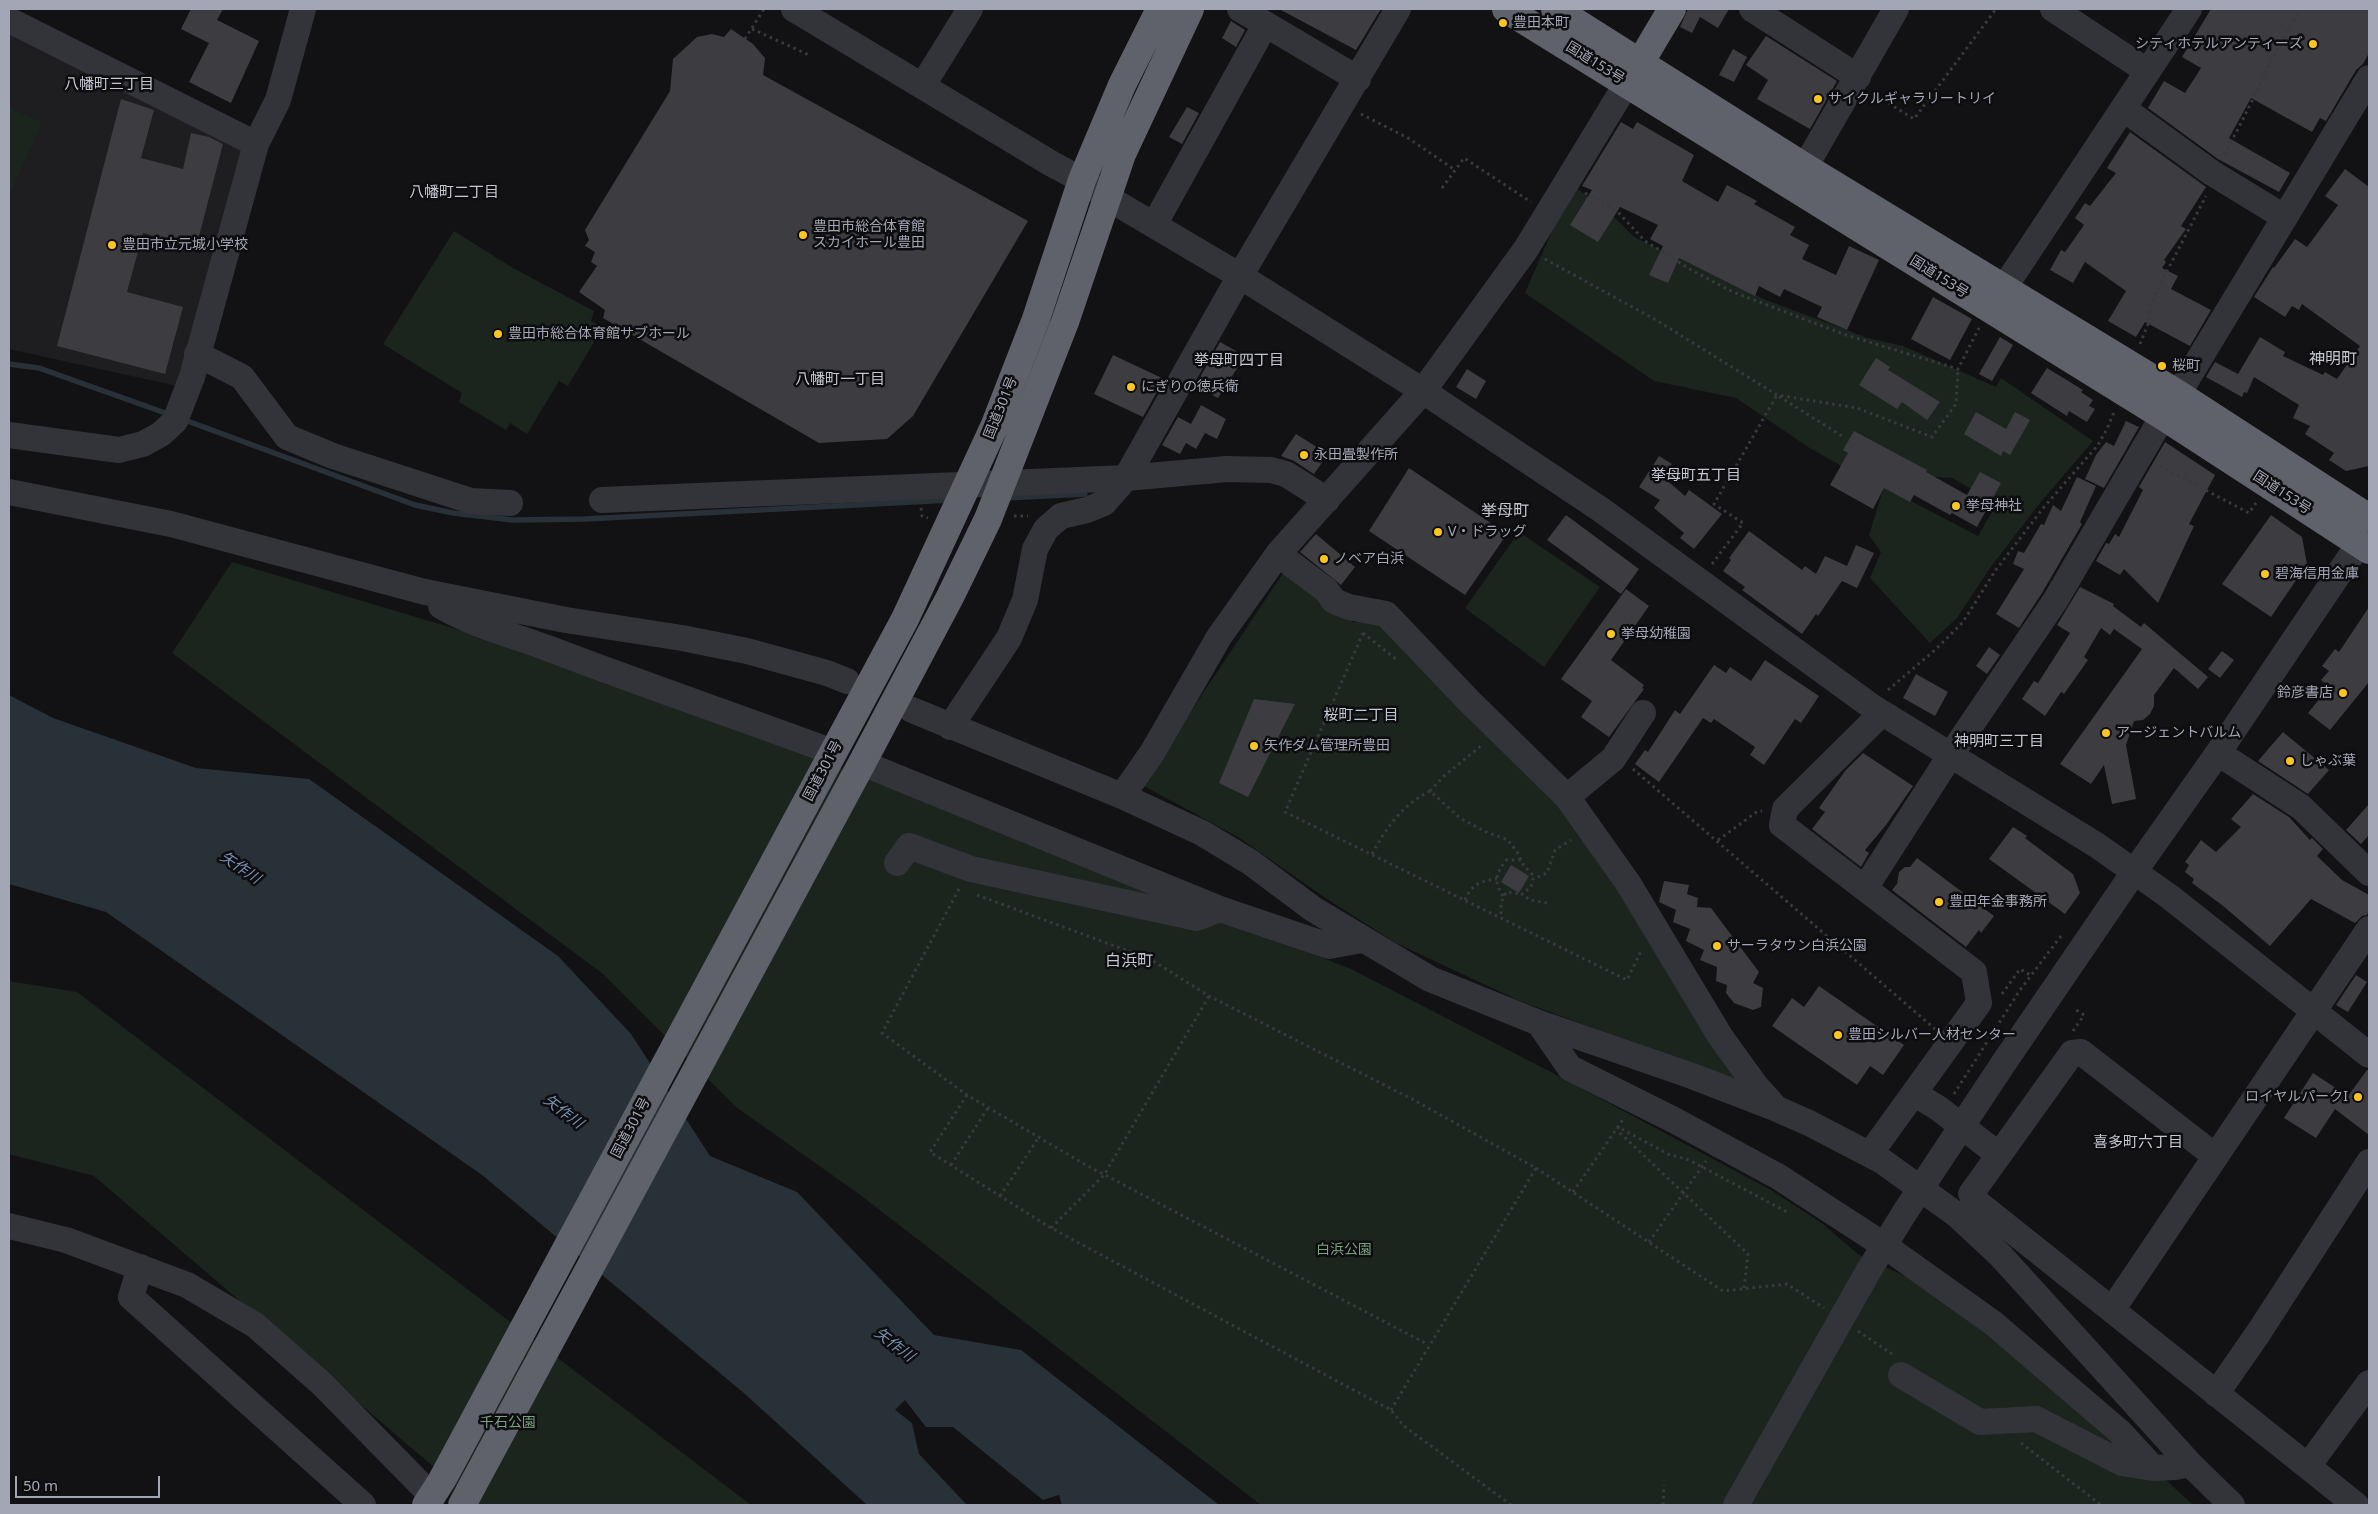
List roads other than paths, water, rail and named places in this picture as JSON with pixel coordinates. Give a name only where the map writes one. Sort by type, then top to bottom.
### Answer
[{"type":"highway","name":"国道301号","points":[[433,1494],[905,619],[994,428],[1036,319],[1082,180],[1122,85],[1160,9]]},
{"type":"highway","name":"国道301号","points":[[463,1503],[950,597],[988,518],[1066,322],[1122,154],[1190,9]]},
{"type":"highway","name":"国道153号","points":[[1506,9],[1634,72],[1805,167],[1996,298],[2122,390],[2171,405],[2366,541]]},
{"type":"highway","name":"国道153号","points":[[1555,9],[1634,72],[2171,405],[2369,518]]},
{"type":"highway","points":[[1634,72],[1672,9]]},
{"type":"street","points":[[9,435],[119,450],[143,444],[175,417],[198,354],[256,144],[278,100],[302,9]]},
{"type":"street","points":[[794,9],[1052,164],[1082,180],[1108,198],[1240,276],[1423,391],[1600,509],[1882,704],[1950,756],[2098,846],[2369,1055]]},
{"type":"street","points":[[923,85],[970,9]]},
{"type":"street","points":[[1240,9],[1358,79]]},
{"type":"street","points":[[950,727],[1009,638],[1025,600],[1035,549],[1046,529],[1062,516],[1087,510],[1104,503],[1126,478],[1240,276],[1398,9]]},
{"type":"street","points":[[1752,9],[1856,79]]},
{"type":"street","points":[[1805,167],[1896,9]]},
{"type":"street","points":[[2053,9],[2147,71]]},
{"type":"street","points":[[1996,298],[2189,9]]},
{"type":"street","points":[[9,20],[256,144]]},
{"type":"street","points":[[1154,225],[1265,25]]},
{"type":"street","points":[[1122,796],[1152,753],[1218,637],[1278,554],[1423,391],[1526,249],[1634,72]]},
{"type":"street","points":[[1865,888],[1950,756],[2055,601],[2140,455],[2369,78]]},
{"type":"street","points":[[2124,109],[2212,173],[2284,217]]},
{"type":"street","points":[[198,354],[242,377],[288,437],[333,456],[471,501],[510,503]]},
{"type":"street","points":[[602,500],[1126,478],[1227,469],[1271,470],[1286,474],[1326,501]]},
{"type":"street","points":[[9,492],[171,524],[425,592],[566,620],[682,638],[747,651],[827,673],[847,681]]},
{"type":"street","points":[[1736,1505],[1869,1270],[1905,1212],[2134,872],[2366,541]]},
{"type":"street","points":[[1278,554],[1326,590],[1334,602],[1386,614],[1567,797],[1628,883],[1720,1036],[1756,1086],[1775,1108]]},
{"type":"street","points":[[425,592],[443,607],[472,620],[833,752]]},
{"type":"street","points":[[1870,1154],[1979,1003],[1974,972],[1782,824],[1785,809],[1882,704]]},
{"type":"street","points":[[912,710],[1122,796],[1210,838],[1250,862],[1313,909],[1430,979],[1539,1023],[1692,1076],[1775,1108],[1870,1154],[1956,1215],[2000,1255],[2190,1464],[2232,1505]]},
{"type":"street","points":[[1567,797],[1614,766],[1644,713]]},
{"type":"street","points":[[2218,753],[2301,807],[2369,873]]},
{"type":"street","points":[[862,763],[1220,909],[1329,946],[1362,940]]},
{"type":"street","points":[[897,863],[908,846],[971,869],[1197,918],[1220,909]]},
{"type":"street","points":[[2112,1310],[2369,929]]},
{"type":"street","points":[[1539,1023],[1570,1068],[1674,1120],[1779,1177],[1885,1246],[2007,1335],[2120,1432],[2153,1468]]},
{"type":"street","points":[[2215,1156],[2081,1052],[2072,1053],[1971,1194],[1979,1204],[2356,1505]]},
{"type":"street","points":[[1915,1094],[1938,1108],[1999,1155]]},
{"type":"street","points":[[2216,1394],[2260,1332],[2369,1162]]},
{"type":"street","points":[[9,1226],[66,1240],[187,1285],[255,1325],[321,1383],[433,1494]]},
{"type":"street","points":[[140,1267],[131,1297],[363,1505]]},
{"type":"street","points":[[1897,1365],[1980,1422],[2036,1419],[2122,1463],[2153,1468],[2190,1464]]},
{"type":"street","points":[[2308,1466],[2368,1384]]},
{"type":"water","name":"矢作川","points":[[9,695],[53,718],[196,768],[309,779],[558,956],[631,1034],[710,1156],[797,1192],[934,1335],[1021,1350],[1219,1505],[1062,1505],[1059,1495],[1043,1500],[953,1427],[926,1427],[905,1400],[895,1410],[912,1423],[919,1454],[967,1505],[867,1505],[745,1394],[482,1175],[106,912],[9,884]]},
{"type":"waterway","points":[[9,364],[39,368],[171,415]]},
{"type":"waterway","points":[[182,419],[415,505],[453,513],[513,520],[585,519],[951,500]]},
{"type":"waterway","points":[[1005,498],[1085,494]]},
{"type":"place","name":"豊田本町","points":[[1503,23]]},
{"type":"place","name":"シティホテルアンティーズ","points":[[2313,44]]},
{"type":"place","name":"サイクルギャラリートリイ","points":[[1818,99]]},
{"type":"place","name":"豊田市総合体育館 スカイホール豊田","points":[[803,235]]},
{"type":"place","name":"豊田市立元城小学校","points":[[112,245]]},
{"type":"place","name":"豊田市総合体育館サブホール","points":[[498,334]]},
{"type":"place","name":"桜町","points":[[2162,366]]},
{"type":"place","name":"にぎりの徳兵衛","points":[[1131,387]]},
{"type":"place","name":"永田畳製作所","points":[[1304,455]]},
{"type":"place","name":"挙母神社","points":[[1956,506]]},
{"type":"place","name":"V・ドラッグ","points":[[1438,532]]},
{"type":"place","name":"ノベア白浜","points":[[1324,559]]},
{"type":"place","name":"碧海信用金庫","points":[[2265,574]]},
{"type":"place","name":"挙母幼稚園","points":[[1611,634]]},
{"type":"place","name":"鈴彦書店","points":[[2343,693]]},
{"type":"place","name":"アージェントバルム","points":[[2106,733]]},
{"type":"place","name":"矢作ダム管理所豊田","points":[[1254,746]]},
{"type":"place","name":"しゃぶ葉","points":[[2290,761]]},
{"type":"place","name":"豊田年金事務所","points":[[1939,902]]},
{"type":"place","name":"サーラタウン白浜公園","points":[[1717,946]]},
{"type":"place","name":"豊田シルバー人材センター","points":[[1838,1035]]},
{"type":"place","name":"ロイヤルパークI","points":[[2358,1097]]},
{"type":"district","name":"八幡町三丁目","points":[[109,85]]},
{"type":"district","name":"八幡町二丁目","points":[[454,193]]},
{"type":"district","name":"神明町","points":[[2333,359]]},
{"type":"district","name":"挙母町四丁目","points":[[1239,361]]},
{"type":"district","name":"八幡町一丁目","points":[[840,380]]},
{"type":"district","name":"挙母町五丁目","points":[[1696,476]]},
{"type":"district","name":"挙母町","points":[[1505,511]]},
{"type":"district","name":"桜町二丁目","points":[[1361,716]]},
{"type":"district","name":"神明町三丁目","points":[[1999,742]]},
{"type":"district","name":"白浜町","points":[[1129,961]]},
{"type":"district","name":"喜多町六丁目","points":[[2138,1143]]},
{"type":"park label","name":"白浜公園","points":[[1344,1250]]},
{"type":"park label","name":"千石公園","points":[[508,1423]]}]
